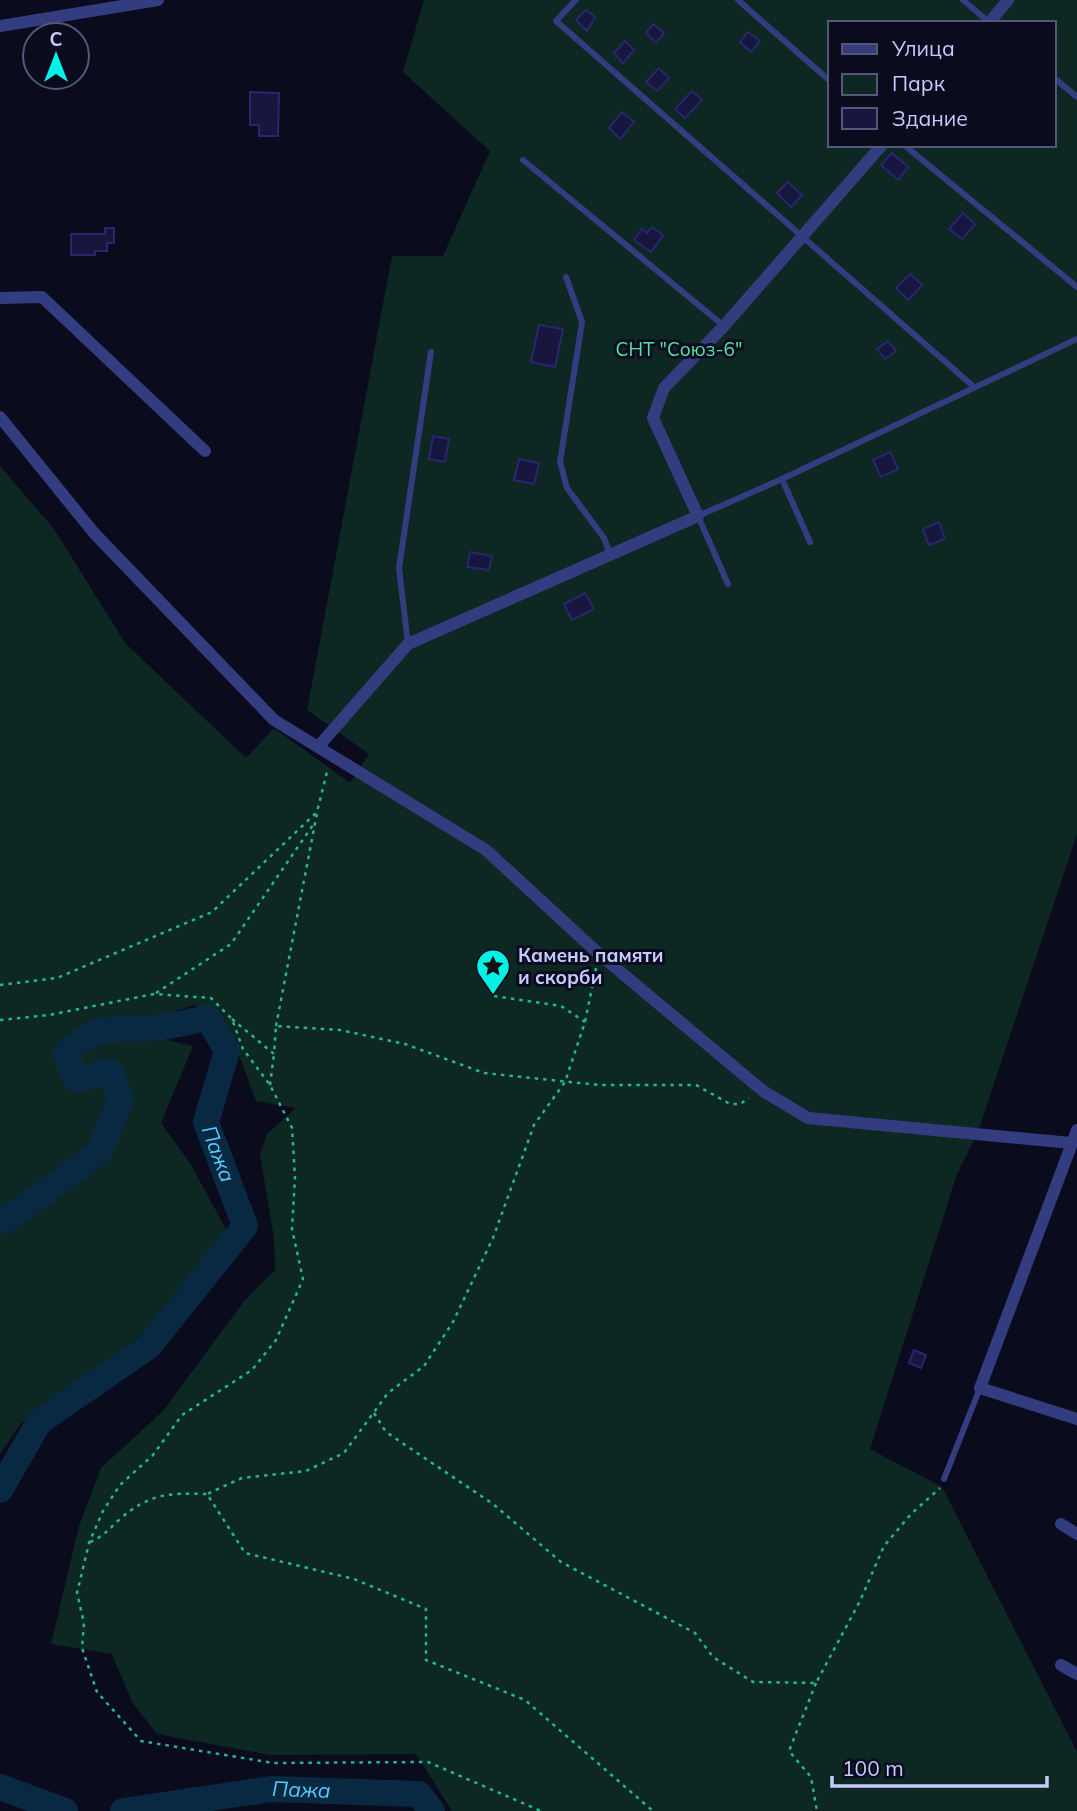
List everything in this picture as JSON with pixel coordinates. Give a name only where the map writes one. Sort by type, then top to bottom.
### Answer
[{"type":"street","points":[[0,26],[158,0]]},
{"type":"street","points":[[991,21],[1009,0]]},
{"type":"street","points":[[318,747],[408,644],[698,516],[653,418],[664,388],[724,326],[880,147]]},
{"type":"street","points":[[0,298],[42,296],[205,451]]},
{"type":"street","points":[[0,417],[94,533],[172,611],[274,720],[486,849],[598,954],[763,1091],[808,1118],[1071,1143]]},
{"type":"street","points":[[1077,1130],[980,1388],[1077,1419]]},
{"type":"street","points":[[1061,1524],[1077,1534]]},
{"type":"street","points":[[1061,1665],[1077,1674]]},
{"type":"lane","points":[[576,0],[556,21],[973,386]]},
{"type":"lane","points":[[738,0],[828,79]]},
{"type":"lane","points":[[963,0],[987,21]]},
{"type":"lane","points":[[1056,80],[1077,97]]},
{"type":"lane","points":[[906,147],[1077,287]]},
{"type":"lane","points":[[523,160],[724,326]]},
{"type":"lane","points":[[566,277],[582,322],[560,462],[566,488],[604,538],[610,555]]},
{"type":"lane","points":[[728,584],[698,516],[782,480],[973,386],[1077,339]]},
{"type":"lane","points":[[408,644],[399,568],[431,352]]},
{"type":"lane","points":[[782,480],[810,542]]},
{"type":"lane","points":[[944,1479],[980,1388]]},
{"type":"path","points":[[270,1085],[276,1026],[317,812],[331,755]]},
{"type":"path","points":[[0,985],[57,978],[212,912],[317,812]]},
{"type":"path","points":[[154,994],[231,944],[315,822]]},
{"type":"path","points":[[89,1543],[103,1537],[141,1502],[168,1493],[207,1494],[242,1478],[306,1471],[344,1453],[388,1393],[425,1366],[453,1322],[493,1238],[534,1125],[565,1083],[585,1022],[598,954]]},
{"type":"path","points":[[0,1020],[49,1015],[154,994],[211,998],[274,1054]]},
{"type":"path","points":[[494,996],[561,1006],[585,1022]]},
{"type":"path","points":[[232,1019],[243,1049],[270,1085],[292,1128],[295,1177],[292,1229],[303,1279],[276,1340],[252,1370],[182,1415],[153,1455],[120,1485],[103,1511],[89,1543],[77,1593],[84,1623],[82,1648],[97,1692],[142,1741],[272,1763],[428,1762],[541,1811]]},
{"type":"path","points":[[276,1026],[340,1030],[405,1044],[484,1073],[625,1087],[696,1085],[730,1104],[740,1104],[763,1091]]},
{"type":"path","points":[[374,1413],[386,1432],[493,1504],[561,1562],[695,1633],[713,1657],[753,1682],[816,1683]]},
{"type":"path","points":[[817,1811],[811,1777],[789,1751],[816,1683],[860,1601],[884,1546],[911,1514],[942,1487]]},
{"type":"path","points":[[207,1494],[246,1553],[354,1579],[426,1609],[426,1660],[525,1700],[653,1811]]},
{"type":"green space","name":"СНТ \"Союз-6\"","points":[[424,0],[1077,0],[1077,834],[978,1132],[957,1174],[870,1449],[942,1487],[1077,1752],[1077,1811],[452,1811],[416,1754],[271,1755],[157,1734],[132,1702],[112,1654],[51,1644],[79,1526],[101,1468],[163,1411],[245,1300],[275,1270],[274,1238],[260,1154],[267,1134],[296,1108],[256,1101],[234,1042],[195,1005],[120,1029],[193,1046],[161,1123],[190,1163],[227,1231],[144,1333],[21,1423],[0,1454],[0,466],[54,529],[125,643],[246,758],[274,728],[350,783],[369,754],[307,710],[392,256],[443,256],[490,151],[403,72]]},
{"type":"building","points":[[586,10],[595,17],[587,31],[576,20]]},
{"type":"building","points":[[653,24],[664,33],[656,43],[646,33]]},
{"type":"building","points":[[748,32],[760,41],[751,52],[740,42]]},
{"type":"building","points":[[625,41],[634,50],[623,63],[614,53]]},
{"type":"building","points":[[659,68],[669,78],[657,91],[646,82]]},
{"type":"building","points":[[692,91],[702,100],[685,118],[675,109]]},
{"type":"building","points":[[250,92],[279,93],[278,136],[259,136],[259,125],[250,125]]},
{"type":"building","points":[[622,112],[634,122],[620,139],[609,128]]},
{"type":"building","points":[[892,153],[908,167],[898,180],[881,165]]},
{"type":"building","points":[[788,182],[802,195],[791,207],[777,193]]},
{"type":"building","points":[[963,213],[975,224],[962,239],[949,229]]},
{"type":"building","points":[[652,227],[663,235],[651,252],[634,240],[642,229],[647,233]]},
{"type":"building","points":[[105,228],[114,228],[114,243],[107,243],[107,251],[95,251],[95,255],[71,255],[71,234],[105,234]]},
{"type":"building","points":[[910,274],[922,285],[908,300],[896,288]]},
{"type":"building","points":[[539,325],[563,329],[555,367],[531,362]]},
{"type":"building","points":[[888,341],[896,351],[885,359],[877,349]]},
{"type":"building","points":[[433,436],[449,439],[445,462],[429,459]]},
{"type":"building","points":[[890,452],[898,469],[881,477],[873,460]]},
{"type":"building","points":[[519,459],[539,463],[534,484],[514,480]]},
{"type":"building","points":[[939,522],[945,539],[929,545],[923,529]]},
{"type":"building","points":[[470,552],[492,556],[489,570],[467,567]]},
{"type":"building","points":[[585,593],[594,609],[572,620],[564,604]]},
{"type":"building","points":[[914,1350],[926,1355],[921,1368],[909,1363]]},
{"type":"waterway","name":"Пажа","points":[[0,1221],[5,1221],[99,1153],[121,1099],[110,1071],[76,1080],[66,1054],[87,1037],[106,1030],[160,1027],[208,1018],[227,1051],[206,1122],[245,1226],[149,1346],[39,1422],[0,1490]]},
{"type":"waterway","name":"Пажа","points":[[0,1787],[65,1811]]},
{"type":"waterway","name":"Пажа","points":[[123,1811],[271,1789],[419,1794],[432,1811]]},
{"type":"place","name":"Камень памяти и скорби","points":[[493,996]]}]
